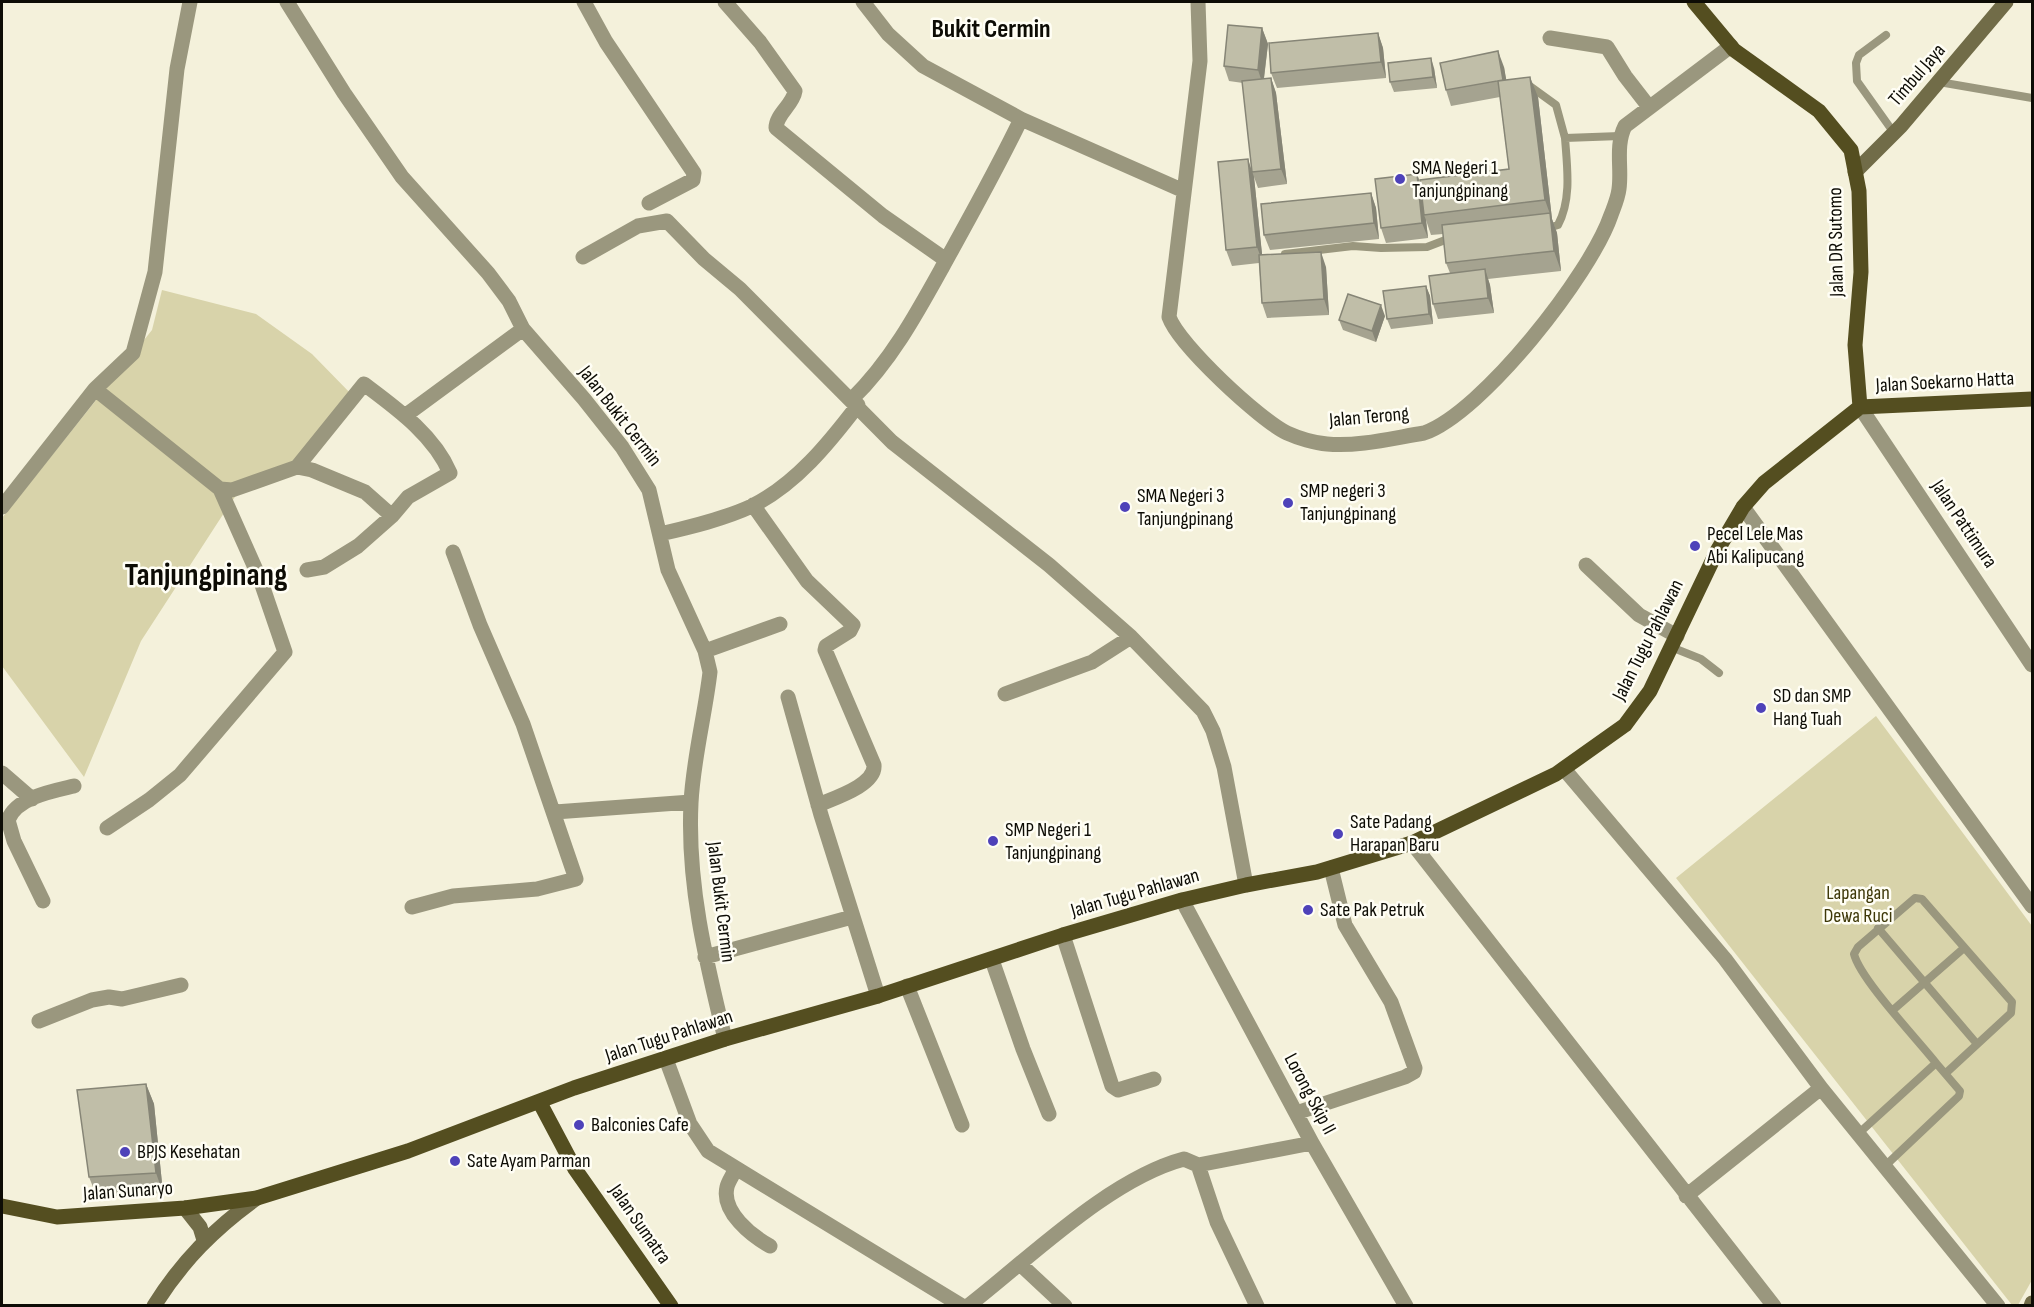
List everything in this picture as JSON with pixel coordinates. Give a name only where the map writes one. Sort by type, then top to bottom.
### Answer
[{"type":"main road","name":"Jalan DR Sutomo","points":[[1694,2],[1731,46],[1819,111],[1851,150],[1860,191],[1861,272],[1855,345],[1860,407]]},
{"type":"main road","name":"Jalan Soekarno Hatta","points":[[1860,407],[2032,399]]},
{"type":"main road","name":"Jalan Tugu Pahlawan","points":[[258,1198],[352,1170],[540,1103],[574,1088],[725,1039],[878,996],[1063,935],[1182,900],[1331,868],[1412,843],[1564,769],[1625,724],[1644,700],[1722,540],[1743,507],[1764,483],[1860,407]]},
{"type":"main road","name":"Jalan Sumatra","points":[[540,1103],[575,1169],[671,1305]]},
{"type":"main road","name":"Jalan Sunaryo","points":[[2,1206],[57,1217],[185,1208],[258,1198]]},
{"type":"street","points":[[2,507],[95,389],[133,353],[155,272],[177,69],[190,2]]},
{"type":"street","name":"Jalan Bukit Cermin","points":[[287,2],[344,93],[402,177],[488,273],[509,302],[523,329],[622,447],[650,490],[668,570],[705,651],[710,672],[691,802],[691,857],[705,957],[725,1039]]},
{"type":"street","points":[[584,2],[606,42],[692,166],[693,180],[649,203]]},
{"type":"street","points":[[725,2],[760,42],[795,91],[794,99],[777,122],[776,128],[883,216],[946,260]]},
{"type":"street","points":[[863,2],[888,34],[923,66],[1021,119],[1184,191]]},
{"type":"street","name":"Jalan Terong","points":[[1198,2],[1200,61],[1169,317],[1173,328],[1208,369],[1286,433],[1326,444],[1360,442],[1424,433],[1437,429],[1454,416],[1520,352],[1598,247],[1619,189],[1620,136]]},
{"type":"street","name":"Timbul Jaya","points":[[1855,172],[1894,133],[2006,2]]},
{"type":"street","points":[[1550,38],[1607,47],[1625,76],[1649,107]]},
{"type":"street","points":[[1620,136],[1625,126],[1731,46]]},
{"type":"street","points":[[660,534],[753,505],[804,467],[827,445],[881,368],[946,260],[1021,119]]},
{"type":"street","points":[[583,257],[638,226],[667,221],[855,402],[892,442],[972,507],[1005,528],[1131,637],[1203,711],[1213,731],[1224,767],[1246,885]]},
{"type":"street","points":[[406,415],[523,329]]},
{"type":"street","points":[[297,467],[364,384],[406,415],[444,458],[450,473],[408,497],[392,516],[358,546],[324,567],[308,570]]},
{"type":"street","points":[[95,389],[220,489],[260,579],[285,652],[180,776],[149,801],[106,828]]},
{"type":"street","name":"Jalan Pattimura","points":[[1860,407],[2032,665]]},
{"type":"street","points":[[220,489],[232,490],[297,467],[312,470],[365,492],[392,516]]},
{"type":"street","points":[[753,505],[807,581],[853,625],[850,631],[826,646],[825,650],[874,765],[874,772],[869,780],[818,805]]},
{"type":"street","points":[[1743,507],[2032,906]]},
{"type":"street","points":[[412,907],[453,896],[537,889],[576,879],[555,812],[523,724],[458,571],[453,552]]},
{"type":"street","points":[[1586,565],[1639,615],[1674,642]]},
{"type":"street","points":[[705,651],[780,624]]},
{"type":"street","points":[[1005,694],[1092,662],[1131,637]]},
{"type":"street","points":[[788,697],[818,805],[878,996]]},
{"type":"street","points":[[1564,769],[1725,959],[1821,1088],[1998,1305]]},
{"type":"street","points":[[2,773],[32,799]]},
{"type":"street","points":[[43,901],[14,841],[8,819],[19,805],[74,786]]},
{"type":"street","points":[[555,812],[691,802]]},
{"type":"street","points":[[1412,843],[1686,1196],[1774,1305]]},
{"type":"street","points":[[1296,1113],[1405,1077],[1414,1072],[1415,1068],[1391,1002],[1345,925],[1331,868]]},
{"type":"street","name":"Lorong Skip II","points":[[1182,900],[1312,1143],[1406,1305]]},
{"type":"street","points":[[705,957],[852,917]]},
{"type":"street","points":[[1063,935],[1112,1086],[1118,1090],[1154,1079]]},
{"type":"street","points":[[992,960],[1023,1049],[1049,1114]]},
{"type":"street","points":[[39,1021],[92,1000],[109,997],[122,999],[181,985]]},
{"type":"street","points":[[907,986],[962,1125]]},
{"type":"street","points":[[666,1059],[690,1124],[700,1143],[735,1170],[842,1231],[962,1305]]},
{"type":"street","points":[[1686,1196],[1821,1088]]},
{"type":"street","points":[[968,1305],[1100,1201],[1135,1181],[1185,1159],[1198,1165],[1312,1143]]},
{"type":"street","points":[[1198,1165],[1217,1222],[1257,1305]]},
{"type":"street","points":[[735,1170],[726,1188],[731,1207],[752,1236],[770,1246]]},
{"type":"street","points":[[153,1305],[172,1276],[204,1240],[221,1224],[258,1198]]},
{"type":"street","points":[[185,1208],[200,1227],[204,1240]]},
{"type":"street","points":[[1021,1265],[1065,1305]]},
{"type":"lane","points":[[1886,35],[1859,55],[1855,71],[1857,81],[1894,133]]},
{"type":"lane","points":[[1939,82],[2032,98]]},
{"type":"lane","points":[[1526,84],[1556,105],[1565,138],[1567,179],[1565,209],[1558,225],[1538,229]]},
{"type":"lane","points":[[1565,138],[1620,136]]},
{"type":"lane","points":[[1279,255],[1353,246],[1419,248],[1427,247],[1446,237],[1458,236]]},
{"type":"lane","points":[[1674,642],[1719,673]]},
{"type":"lane","points":[[1885,1166],[1959,1096],[1960,1091],[1871,983],[1856,962],[1854,954],[1858,947],[1878,928],[1915,898],[1922,899],[2012,1002],[2011,1013],[1946,1073]]},
{"type":"lane","points":[[1878,928],[1977,1044]]},
{"type":"lane","points":[[1893,1010],[1964,948]]},
{"type":"lane","points":[[1858,1134],[1936,1064]]},
{"type":"green space","points":[[162,290],[256,314],[312,354],[354,397],[297,467],[237,494],[141,641],[84,777],[2,666],[2,518],[152,330]]},
{"type":"green space","name":"Lapangan Dewa Ruci","points":[[1876,716],[2032,926],[2032,1280],[2018,1305],[2012,1305],[1676,878]]},
{"type":"building","points":[[1228,25],[1262,28],[1258,70],[1224,66]]},
{"type":"building","points":[[1378,33],[1381,62],[1271,73],[1269,43]]},
{"type":"building","points":[[1498,51],[1503,80],[1446,90],[1440,63]]},
{"type":"building","points":[[1431,58],[1433,77],[1390,82],[1388,63]]},
{"type":"building","points":[[1530,77],[1545,200],[1424,215],[1420,180],[1509,169],[1498,81]]},
{"type":"building","points":[[1271,78],[1281,169],[1252,172],[1242,81]]},
{"type":"building","points":[[1248,159],[1257,247],[1226,250],[1218,162]]},
{"type":"building","points":[[1417,174],[1422,223],[1381,228],[1375,179]]},
{"type":"building","points":[[1371,193],[1374,223],[1264,235],[1261,204]]},
{"type":"building","points":[[1550,213],[1554,251],[1446,263],[1442,225]]},
{"type":"building","points":[[1321,252],[1324,299],[1262,303],[1259,255]]},
{"type":"building","points":[[1485,269],[1488,298],[1433,304],[1429,276]]},
{"type":"building","points":[[1426,286],[1429,314],[1387,319],[1383,291]]},
{"type":"building","points":[[1348,294],[1381,305],[1372,331],[1339,320]]},
{"type":"building","name":"BPJS Kesehatan","points":[[146,1084],[156,1173],[89,1177],[77,1090]]},
{"type":"place","name":"SMA Negeri 1 Tanjungpinang","points":[[1400,179]]},
{"type":"place","name":"SMP negeri 3 Tanjungpinang","points":[[1288,503]]},
{"type":"place","name":"SMA Negeri 3 Tanjungpinang","points":[[1125,507]]},
{"type":"place","name":"Pecel Lele Mas Abi Kalipucang","points":[[1695,546]]},
{"type":"place","name":"SD dan SMP Hang Tuah","points":[[1761,708]]},
{"type":"place","name":"Sate Padang Harapan Baru","points":[[1338,834]]},
{"type":"place","name":"SMP Negeri 1 Tanjungpinang","points":[[993,841]]},
{"type":"place","name":"Sate Pak Petruk","points":[[1308,910]]},
{"type":"place","name":"Balconies Cafe","points":[[579,1125]]},
{"type":"place","name":"BPJS Kesehatan","points":[[125,1152]]},
{"type":"place","name":"Sate Ayam Parman","points":[[455,1161]]},
{"type":"district","name":"Bukit Cermin","points":[[991,29]]},
{"type":"district","name":"Tanjungpinang","points":[[206,575]]}]
